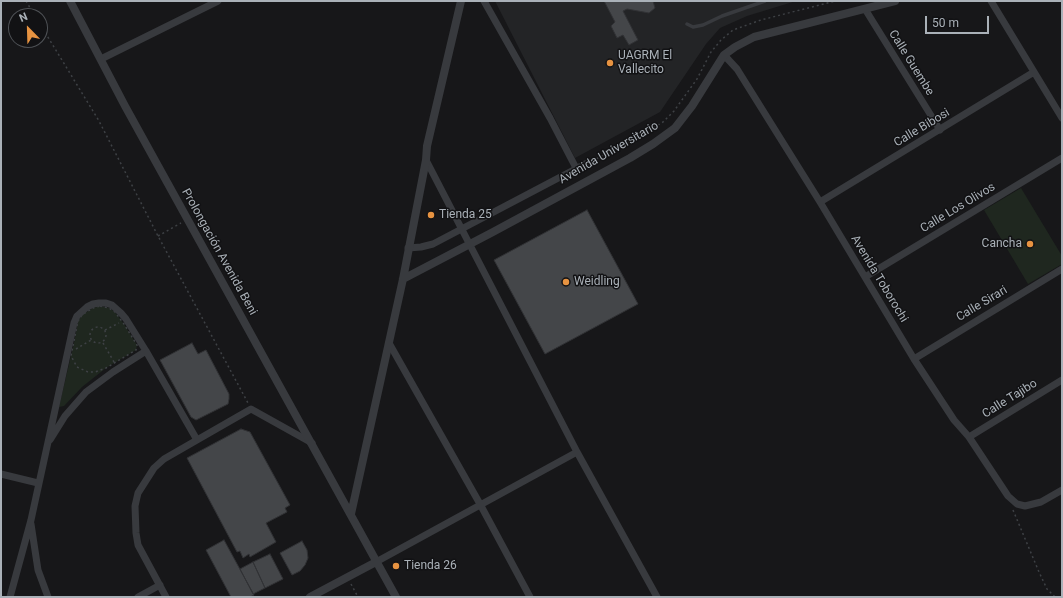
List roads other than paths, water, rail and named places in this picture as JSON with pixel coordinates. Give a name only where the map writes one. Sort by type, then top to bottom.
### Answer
[{"type":"street","name":"Prolongación Avenida Beni","points":[[70,1],[125,106],[312,443],[376,562]]},
{"type":"street","points":[[101,59],[218,1]]},
{"type":"street","points":[[351,514],[403,279],[426,160],[427,146],[461,1]]},
{"type":"street","points":[[484,1],[550,118],[576,168]]},
{"type":"street","name":"Avenida Universitario","points":[[403,279],[630,158],[653,144],[675,128],[692,106],[724,55],[735,47],[754,37],[895,1]]},
{"type":"street","points":[[991,1],[1062,118]]},
{"type":"street","name":"Calle Guembe","points":[[864,9],[940,130]]},
{"type":"street","name":"Avenida Toborochi","points":[[724,55],[737,69],[820,202],[914,359],[954,420],[969,437],[1008,496],[1017,504],[1025,506],[1041,502],[1062,490]]},
{"type":"street","name":"Calle Bibosi","points":[[820,202],[1034,72]]},
{"type":"street","name":"Calle Los Olivos","points":[[864,277],[1062,158]]},
{"type":"street","points":[[426,160],[577,452],[657,597]]},
{"type":"street","points":[[408,248],[422,248],[433,244],[585,164]]},
{"type":"street","name":"Calle Sirari","points":[[914,359],[1062,269]]},
{"type":"street","points":[[10,597],[70,352],[74,323],[77,316],[86,306],[106,303],[117,308],[146,352],[197,440]]},
{"type":"street","points":[[389,343],[480,504],[530,597]]},
{"type":"street","points":[[46,447],[65,416],[86,392],[113,372],[146,352]]},
{"type":"street","name":"Calle Tajibo","points":[[969,437],[1062,380]]},
{"type":"street","points":[[166,597],[138,545],[136,533],[135,506],[138,494],[154,468],[164,459],[251,409],[312,443]]},
{"type":"street","points":[[310,597],[577,452]]},
{"type":"street","points":[[1,474],[38,483]]},
{"type":"street","points":[[30,520],[38,570],[48,597]]},
{"type":"street","points":[[376,562],[396,597]]},
{"type":"street","points":[[138,597],[160,585]]},
{"type":"lane","points":[[688,24],[694,27],[703,25],[722,16],[765,1]]},
{"type":"place","name":"UAGRM El Vallecito","points":[[610,63]]},
{"type":"place","name":"Tienda 25","points":[[431,215]]},
{"type":"place","name":"Cancha","points":[[1030,244]]},
{"type":"place","name":"Weidling","points":[[566,282]]},
{"type":"place","name":"Tienda 26","points":[[396,566]]}]
